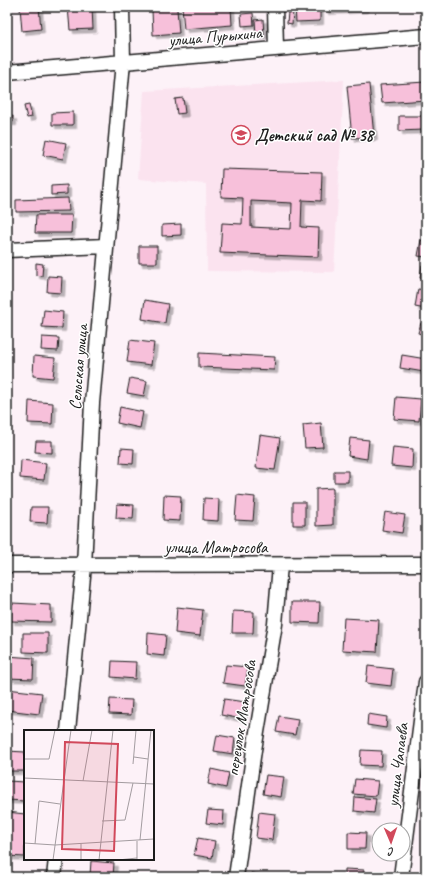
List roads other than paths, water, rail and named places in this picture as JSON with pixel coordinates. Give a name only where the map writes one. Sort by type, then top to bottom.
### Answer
[{"type":"street","name":"Сельская улица","points":[[68,730],[84,566],[92,403],[123,62],[122,7]]},
{"type":"street","points":[[275,7],[276,49]]},
{"type":"street","name":"улица Пурыхина","points":[[7,72],[426,36]]},
{"type":"street","points":[[7,250],[106,246]]},
{"type":"street","name":"улица Матросова","points":[[7,565],[426,564]]},
{"type":"street","name":"переулок Матросова","points":[[236,877],[254,750],[275,624],[280,565]]},
{"type":"street","name":"улица Чапаева","points":[[401,877],[426,682]]},
{"type":"street","points":[[54,877],[56,860]]},
{"type":"place","name":"Детский сад № 38","points":[[241,135]]}]
